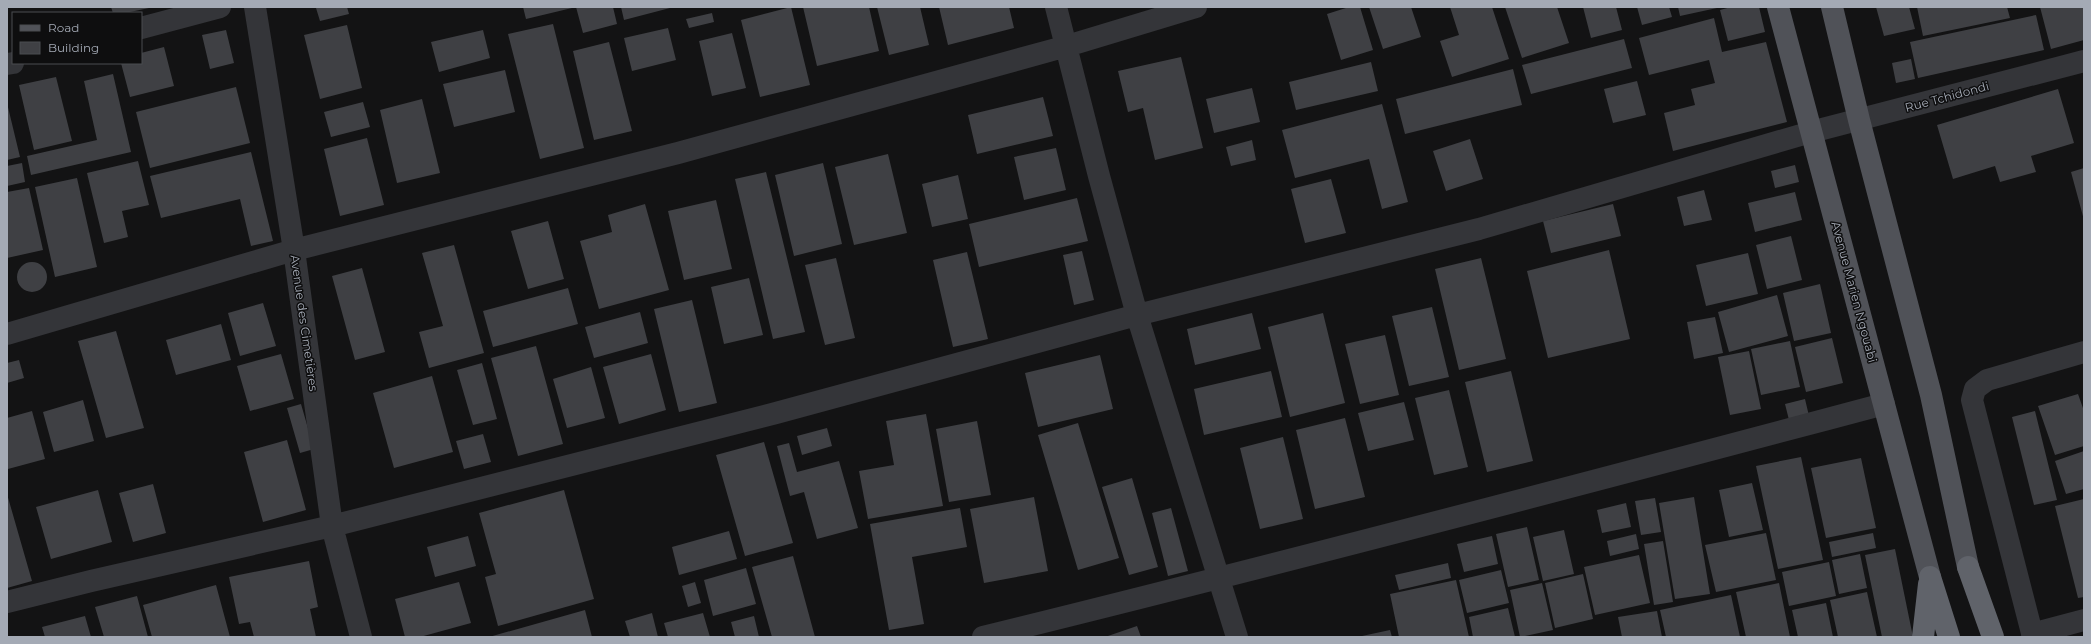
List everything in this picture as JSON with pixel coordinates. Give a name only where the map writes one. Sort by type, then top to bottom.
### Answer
[{"type":"highway","points":[[1968,567],[1979,637]]},
{"type":"highway","points":[[1968,567],[1993,637]]},
{"type":"highway","points":[[1923,637],[1930,577]]},
{"type":"highway","points":[[1930,577],[1949,637]]},
{"type":"main road","name":"Avenue Marien Ngouabi","points":[[1778,7],[1930,577]]},
{"type":"main road","points":[[1832,7],[1859,120],[1932,395],[1968,567]]},
{"type":"street","points":[[142,28],[220,7]]},
{"type":"street","name":"Avenue des Cimetières","points":[[255,7],[294,250],[332,526],[361,637]]},
{"type":"street","points":[[1056,7],[1099,176],[1137,315],[1237,637]]},
{"type":"street","points":[[7,334],[294,250],[678,153],[1067,46],[1196,7]]},
{"type":"street","name":"Rue Tchidondi","points":[[7,602],[91,581],[332,526],[768,415],[1137,315],[1479,230],[1811,132],[2084,61]]},
{"type":"street","points":[[2084,352],[1987,380],[1975,389],[1972,400],[2032,635],[2084,620]]},
{"type":"street","points":[[983,637],[1220,579],[1884,404]]},
{"type":"building","points":[[111,7],[149,7],[130,12],[113,12]]},
{"type":"building","points":[[347,7],[349,14],[320,21],[316,8]]},
{"type":"building","points":[[523,7],[572,7],[572,8],[526,19]]},
{"type":"building","points":[[576,7],[613,7],[617,24],[583,33]]},
{"type":"building","points":[[621,7],[669,7],[670,8],[624,20]]},
{"type":"building","points":[[791,7],[810,85],[760,97],[741,20]]},
{"type":"building","points":[[803,7],[869,7],[879,51],[817,66]]},
{"type":"building","points":[[877,7],[920,7],[929,45],[889,55]]},
{"type":"building","points":[[939,7],[1009,7],[1014,28],[948,45]]},
{"type":"building","points":[[1349,7],[1360,7],[1373,50],[1341,60],[1327,14]]},
{"type":"building","points":[[1369,7],[1411,7],[1421,37],[1383,49]]},
{"type":"building","points":[[1450,7],[1492,7],[1509,59],[1452,77],[1440,41],[1459,35]]},
{"type":"building","points":[[1505,7],[1557,7],[1569,43],[1522,58]]},
{"type":"building","points":[[1583,7],[1616,7],[1622,30],[1591,38]]},
{"type":"building","points":[[1637,7],[1669,7],[1672,17],[1642,25]]},
{"type":"building","points":[[1678,7],[1717,7],[1717,8],[1680,16]]},
{"type":"building","points":[[1731,7],[1759,7],[1765,32],[1728,41],[1720,10]]},
{"type":"building","points":[[1876,7],[1909,7],[1915,29],[1884,36]]},
{"type":"building","points":[[1917,7],[2007,7],[2010,18],[1923,36]]},
{"type":"building","points":[[2040,7],[2084,7],[2084,40],[2051,49]]},
{"type":"building","points":[[712,13],[714,22],[689,28],[686,19]]},
{"type":"building","points":[[2036,15],[2044,50],[1918,78],[1910,42]]},
{"type":"building","points":[[1714,18],[1722,52],[1766,42],[1787,122],[1673,151],[1664,113],[1695,105],[1691,89],[1715,83],[1709,60],[1649,75],[1639,38]]},
{"type":"building","points":[[553,24],[584,148],[540,159],[508,34]]},
{"type":"building","points":[[347,25],[362,88],[320,99],[304,35]]},
{"type":"building","points":[[668,28],[676,60],[632,71],[624,38]]},
{"type":"building","points":[[226,30],[234,63],[210,69],[202,35]]},
{"type":"building","points":[[483,30],[490,58],[439,72],[431,42]]},
{"type":"building","points":[[732,33],[746,88],[712,96],[699,41]]},
{"type":"building","points":[[1624,39],[1632,68],[1531,94],[1522,65]]},
{"type":"building","points":[[609,42],[632,131],[594,140],[573,51]]},
{"type":"building","points":[[164,47],[174,86],[130,97],[121,64],[142,64],[142,53]]},
{"type":"building","points":[[1181,57],[1203,148],[1155,160],[1143,108],[1128,112],[1118,71]]},
{"type":"building","points":[[1911,59],[1915,79],[1896,83],[1892,63]]},
{"type":"building","points":[[1371,62],[1378,91],[1296,110],[1289,82]]},
{"type":"building","points":[[1513,69],[1522,105],[1405,134],[1396,99]]},
{"type":"building","points":[[505,70],[515,112],[454,127],[443,84]]},
{"type":"building","points":[[113,74],[131,152],[31,175],[27,156],[97,140],[84,81]]},
{"type":"building","points":[[56,77],[72,141],[34,150],[19,85]]},
{"type":"building","points":[[1637,81],[1646,115],[1613,123],[1604,89]]},
{"type":"building","points":[[236,87],[250,143],[150,168],[136,112]]},
{"type":"building","points":[[1252,88],[1260,122],[1214,133],[1206,99]]},
{"type":"building","points":[[2058,89],[2074,143],[2031,156],[2036,172],[2000,182],[1995,166],[1953,179],[1937,125]]},
{"type":"building","points":[[1043,97],[1053,136],[977,154],[968,115]]},
{"type":"building","points":[[422,99],[440,173],[397,183],[380,110]]},
{"type":"building","points":[[363,102],[370,127],[331,137],[324,112]]},
{"type":"building","points":[[7,103],[20,157],[7,160]]},
{"type":"building","points":[[1382,104],[1408,202],[1382,209],[1369,159],[1295,178],[1282,130]]},
{"type":"building","points":[[367,138],[384,205],[340,216],[324,149]]},
{"type":"building","points":[[1470,139],[1483,179],[1446,191],[1433,151]]},
{"type":"building","points":[[1252,140],[1256,160],[1231,166],[1226,147]]},
{"type":"building","points":[[1056,148],[1066,190],[1024,200],[1014,157]]},
{"type":"building","points":[[251,152],[273,241],[251,246],[240,199],[161,218],[150,176]]},
{"type":"building","points":[[888,154],[907,233],[854,245],[835,167]]},
{"type":"building","points":[[138,161],[149,205],[122,211],[128,237],[104,243],[87,173]]},
{"type":"building","points":[[22,163],[25,182],[7,186],[7,166]]},
{"type":"building","points":[[823,163],[842,244],[794,256],[775,175]]},
{"type":"building","points":[[1795,165],[1799,182],[1775,188],[1771,171]]},
{"type":"building","points":[[2084,168],[2084,220],[2071,172]]},
{"type":"building","points":[[766,172],[805,332],[773,339],[735,179]]},
{"type":"building","points":[[958,175],[968,219],[932,227],[922,184]]},
{"type":"building","points":[[77,178],[97,267],[55,277],[35,187]]},
{"type":"building","points":[[1331,179],[1346,233],[1305,243],[1291,189]]},
{"type":"building","points":[[29,188],[43,250],[7,258],[7,192]]},
{"type":"building","points":[[1704,190],[1712,220],[1684,226],[1677,197]]},
{"type":"building","points":[[1795,192],[1802,220],[1755,232],[1748,203]]},
{"type":"building","points":[[1077,198],[1088,241],[979,267],[969,224]]},
{"type":"building","points":[[716,200],[732,269],[684,280],[668,211]]},
{"type":"building","points":[[645,204],[669,290],[599,309],[580,241],[612,232],[608,215]]},
{"type":"building","points":[[1613,204],[1621,236],[1551,253],[1543,221]]},
{"type":"building","points":[[548,221],[564,279],[528,289],[511,231]]},
{"type":"building","points":[[1791,236],[1802,280],[1767,289],[1756,245]]},
{"type":"building","points":[[454,245],[484,353],[429,368],[419,332],[443,326],[422,253]]},
{"type":"building","points":[[1609,250],[1630,339],[1548,358],[1527,271]]},
{"type":"building","points":[[1082,251],[1094,300],[1074,305],[1063,255]]},
{"type":"building","points":[[967,252],[988,339],[953,347],[933,260]]},
{"type":"building","points":[[1748,253],[1758,294],[1706,306],[1696,265]]},
{"type":"building","points":[[836,258],[855,338],[825,345],[805,265]]},
{"type":"building","points":[[1481,258],[1506,359],[1459,370],[1435,269]]},
{"type":"building","points":[[32,262],[43,266],[47,277],[43,288],[32,292],[21,288],[17,277],[21,266]]},
{"type":"building","points":[[362,268],[385,352],[355,360],[332,276]]},
{"type":"building","points":[[749,278],[763,335],[724,344],[711,287]]},
{"type":"building","points":[[1820,284],[1831,333],[1794,341],[1783,293]]},
{"type":"building","points":[[568,288],[578,324],[493,347],[483,311]]},
{"type":"building","points":[[1777,295],[1788,336],[1729,352],[1718,312]]},
{"type":"building","points":[[692,300],[717,403],[679,412],[654,309]]},
{"type":"building","points":[[263,303],[276,346],[240,356],[228,313]]},
{"type":"building","points":[[1432,307],[1449,377],[1409,386],[1392,316]]},
{"type":"building","points":[[640,312],[648,343],[594,358],[585,327]]},
{"type":"building","points":[[1252,313],[1261,349],[1195,365],[1187,329]]},
{"type":"building","points":[[1323,313],[1345,403],[1290,417],[1268,327]]},
{"type":"building","points":[[1715,317],[1723,353],[1694,359],[1687,322]]},
{"type":"building","points":[[221,324],[231,360],[176,375],[166,340]]},
{"type":"building","points":[[116,331],[144,428],[106,438],[78,341]]},
{"type":"building","points":[[1385,335],[1399,395],[1360,404],[1345,344]]},
{"type":"building","points":[[1832,338],[1843,383],[1806,392],[1795,347]]},
{"type":"building","points":[[1790,341],[1800,387],[1761,395],[1751,349]]},
{"type":"building","points":[[536,346],[563,444],[518,456],[491,358]]},
{"type":"building","points":[[1749,351],[1761,409],[1730,415],[1718,357]]},
{"type":"building","points":[[281,354],[294,399],[250,411],[237,366]]},
{"type":"building","points":[[651,354],[666,410],[619,424],[603,367]]},
{"type":"building","points":[[1100,355],[1113,409],[1038,427],[1025,373]]},
{"type":"building","points":[[19,360],[24,378],[7,383],[7,363]]},
{"type":"building","points":[[482,363],[497,419],[473,425],[457,370]]},
{"type":"building","points":[[591,367],[605,418],[567,428],[553,379]]},
{"type":"building","points":[[1271,371],[1282,417],[1204,435],[1194,389]]},
{"type":"building","points":[[1511,371],[1533,461],[1487,472],[1465,382]]},
{"type":"building","points":[[432,376],[453,452],[394,468],[373,393]]},
{"type":"building","points":[[1449,390],[1468,467],[1434,475],[1415,398]]},
{"type":"building","points":[[2078,394],[2084,411],[2084,446],[2055,455],[2038,406]]},
{"type":"building","points":[[1805,399],[1809,416],[1789,420],[1785,404]]},
{"type":"building","points":[[83,400],[94,441],[54,452],[43,412]]},
{"type":"building","points":[[1404,402],[1414,440],[1368,451],[1358,413]]},
{"type":"building","points":[[301,404],[314,449],[300,453],[287,408]]},
{"type":"building","points":[[32,411],[45,459],[8,469],[7,418]]},
{"type":"building","points":[[2035,411],[2057,500],[2034,505],[2012,417]]},
{"type":"building","points":[[926,414],[943,506],[868,519],[859,471],[894,465],[886,421]]},
{"type":"building","points":[[1345,418],[1365,497],[1315,509],[1296,430]]},
{"type":"building","points":[[977,421],[991,495],[949,502],[936,429]]},
{"type":"building","points":[[1078,423],[1119,558],[1078,570],[1038,435]]},
{"type":"building","points":[[827,428],[832,446],[802,455],[797,436]]},
{"type":"building","points":[[483,434],[491,462],[464,469],[456,441]]},
{"type":"building","points":[[1283,437],[1303,519],[1260,529],[1240,448]]},
{"type":"building","points":[[287,440],[306,510],[263,522],[244,452]]},
{"type":"building","points":[[764,442],[793,543],[745,556],[716,455]]},
{"type":"building","points":[[789,443],[797,472],[839,461],[858,528],[817,539],[804,492],[790,496],[777,446]]},
{"type":"building","points":[[2084,451],[2084,489],[2066,494],[2055,461]]},
{"type":"building","points":[[1801,457],[1823,560],[1778,569],[1756,466]]},
{"type":"building","points":[[1861,458],[1876,528],[1826,538],[1811,468]]},
{"type":"building","points":[[1132,478],[1158,567],[1129,575],[1102,487]]},
{"type":"building","points":[[1752,483],[1763,530],[1729,537],[1719,490]]},
{"type":"building","points":[[153,484],[166,533],[133,542],[119,493]]},
{"type":"building","points":[[98,490],[112,542],[51,559],[36,507]]},
{"type":"building","points":[[564,490],[594,599],[498,626],[485,577],[496,574],[479,513]]},
{"type":"building","points":[[7,494],[32,581],[7,588]]},
{"type":"building","points":[[1034,497],[1048,571],[984,583],[970,509]]},
{"type":"building","points":[[1694,497],[1710,594],[1675,599],[1659,503]]},
{"type":"building","points":[[1655,498],[1661,532],[1641,535],[1635,501]]},
{"type":"building","points":[[2084,499],[2084,597],[2078,598],[2055,506]]},
{"type":"building","points":[[1626,503],[1631,527],[1602,533],[1597,510]]},
{"type":"building","points":[[960,508],[967,547],[912,557],[924,624],[889,630],[870,524]]},
{"type":"building","points":[[1171,508],[1188,571],[1168,576],[1152,513]]},
{"type":"building","points":[[1527,527],[1539,580],[1508,587],[1496,534]]},
{"type":"building","points":[[1564,530],[1574,574],[1543,581],[1533,537]]},
{"type":"building","points":[[729,531],[737,559],[679,575],[672,547]]},
{"type":"building","points":[[1766,533],[1776,580],[1716,592],[1705,545]]},
{"type":"building","points":[[1873,533],[1876,548],[1832,557],[1829,542]]},
{"type":"building","points":[[1636,534],[1639,549],[1610,556],[1607,541]]},
{"type":"building","points":[[468,536],[476,566],[435,577],[427,547]]},
{"type":"building","points":[[1492,536],[1498,564],[1464,572],[1457,544]]},
{"type":"building","points":[[1663,541],[1673,602],[1654,605],[1644,544]]},
{"type":"building","points":[[1895,549],[1913,637],[1882,637],[1865,555]]},
{"type":"building","points":[[1860,554],[1867,588],[1839,594],[1832,560]]},
{"type":"building","points":[[1639,555],[1650,603],[1595,615],[1584,567]]},
{"type":"building","points":[[793,556],[815,637],[772,637],[752,567]]},
{"type":"building","points":[[309,561],[318,607],[310,609],[316,637],[254,637],[250,622],[239,624],[229,577]]},
{"type":"building","points":[[1829,562],[1836,596],[1789,606],[1782,572]]},
{"type":"building","points":[[1448,563],[1451,578],[1399,590],[1395,575]]},
{"type":"building","points":[[746,568],[756,604],[713,616],[704,580]]},
{"type":"building","points":[[1501,570],[1509,603],[1467,613],[1459,580]]},
{"type":"building","points":[[1583,574],[1593,619],[1555,628],[1545,583]]},
{"type":"building","points":[[1456,580],[1469,637],[1399,637],[1390,594]]},
{"type":"building","points":[[459,582],[471,623],[420,637],[405,637],[395,599]]},
{"type":"building","points":[[695,582],[701,603],[688,607],[682,586]]},
{"type":"building","points":[[1542,583],[1553,630],[1520,637],[1510,590]]},
{"type":"building","points":[[1779,583],[1790,637],[1746,637],[1736,592]]},
{"type":"building","points":[[216,585],[230,637],[152,637],[143,605]]},
{"type":"building","points":[[1867,592],[1877,637],[1838,637],[1830,600]]},
{"type":"building","points":[[1731,595],[1740,637],[1666,637],[1660,610]]},
{"type":"building","points":[[137,596],[148,637],[104,637],[95,607]]},
{"type":"building","points":[[1826,603],[1833,637],[1798,637],[1792,610]]},
{"type":"building","points":[[1508,608],[1515,637],[1473,637],[1469,617]]},
{"type":"building","points":[[585,610],[592,637],[489,637]]},
{"type":"building","points":[[1657,611],[1662,637],[1622,637],[1618,617]]},
{"type":"building","points":[[652,613],[658,637],[630,637],[625,621]]},
{"type":"building","points":[[703,613],[710,637],[668,637],[664,623]]},
{"type":"building","points":[[85,616],[91,637],[45,637],[42,627]]},
{"type":"building","points":[[754,616],[759,637],[735,637],[731,622]]},
{"type":"building","points":[[1137,626],[1141,637],[1105,637]]},
{"type":"building","points":[[1390,630],[1392,637],[1362,637],[1362,636]]}]
